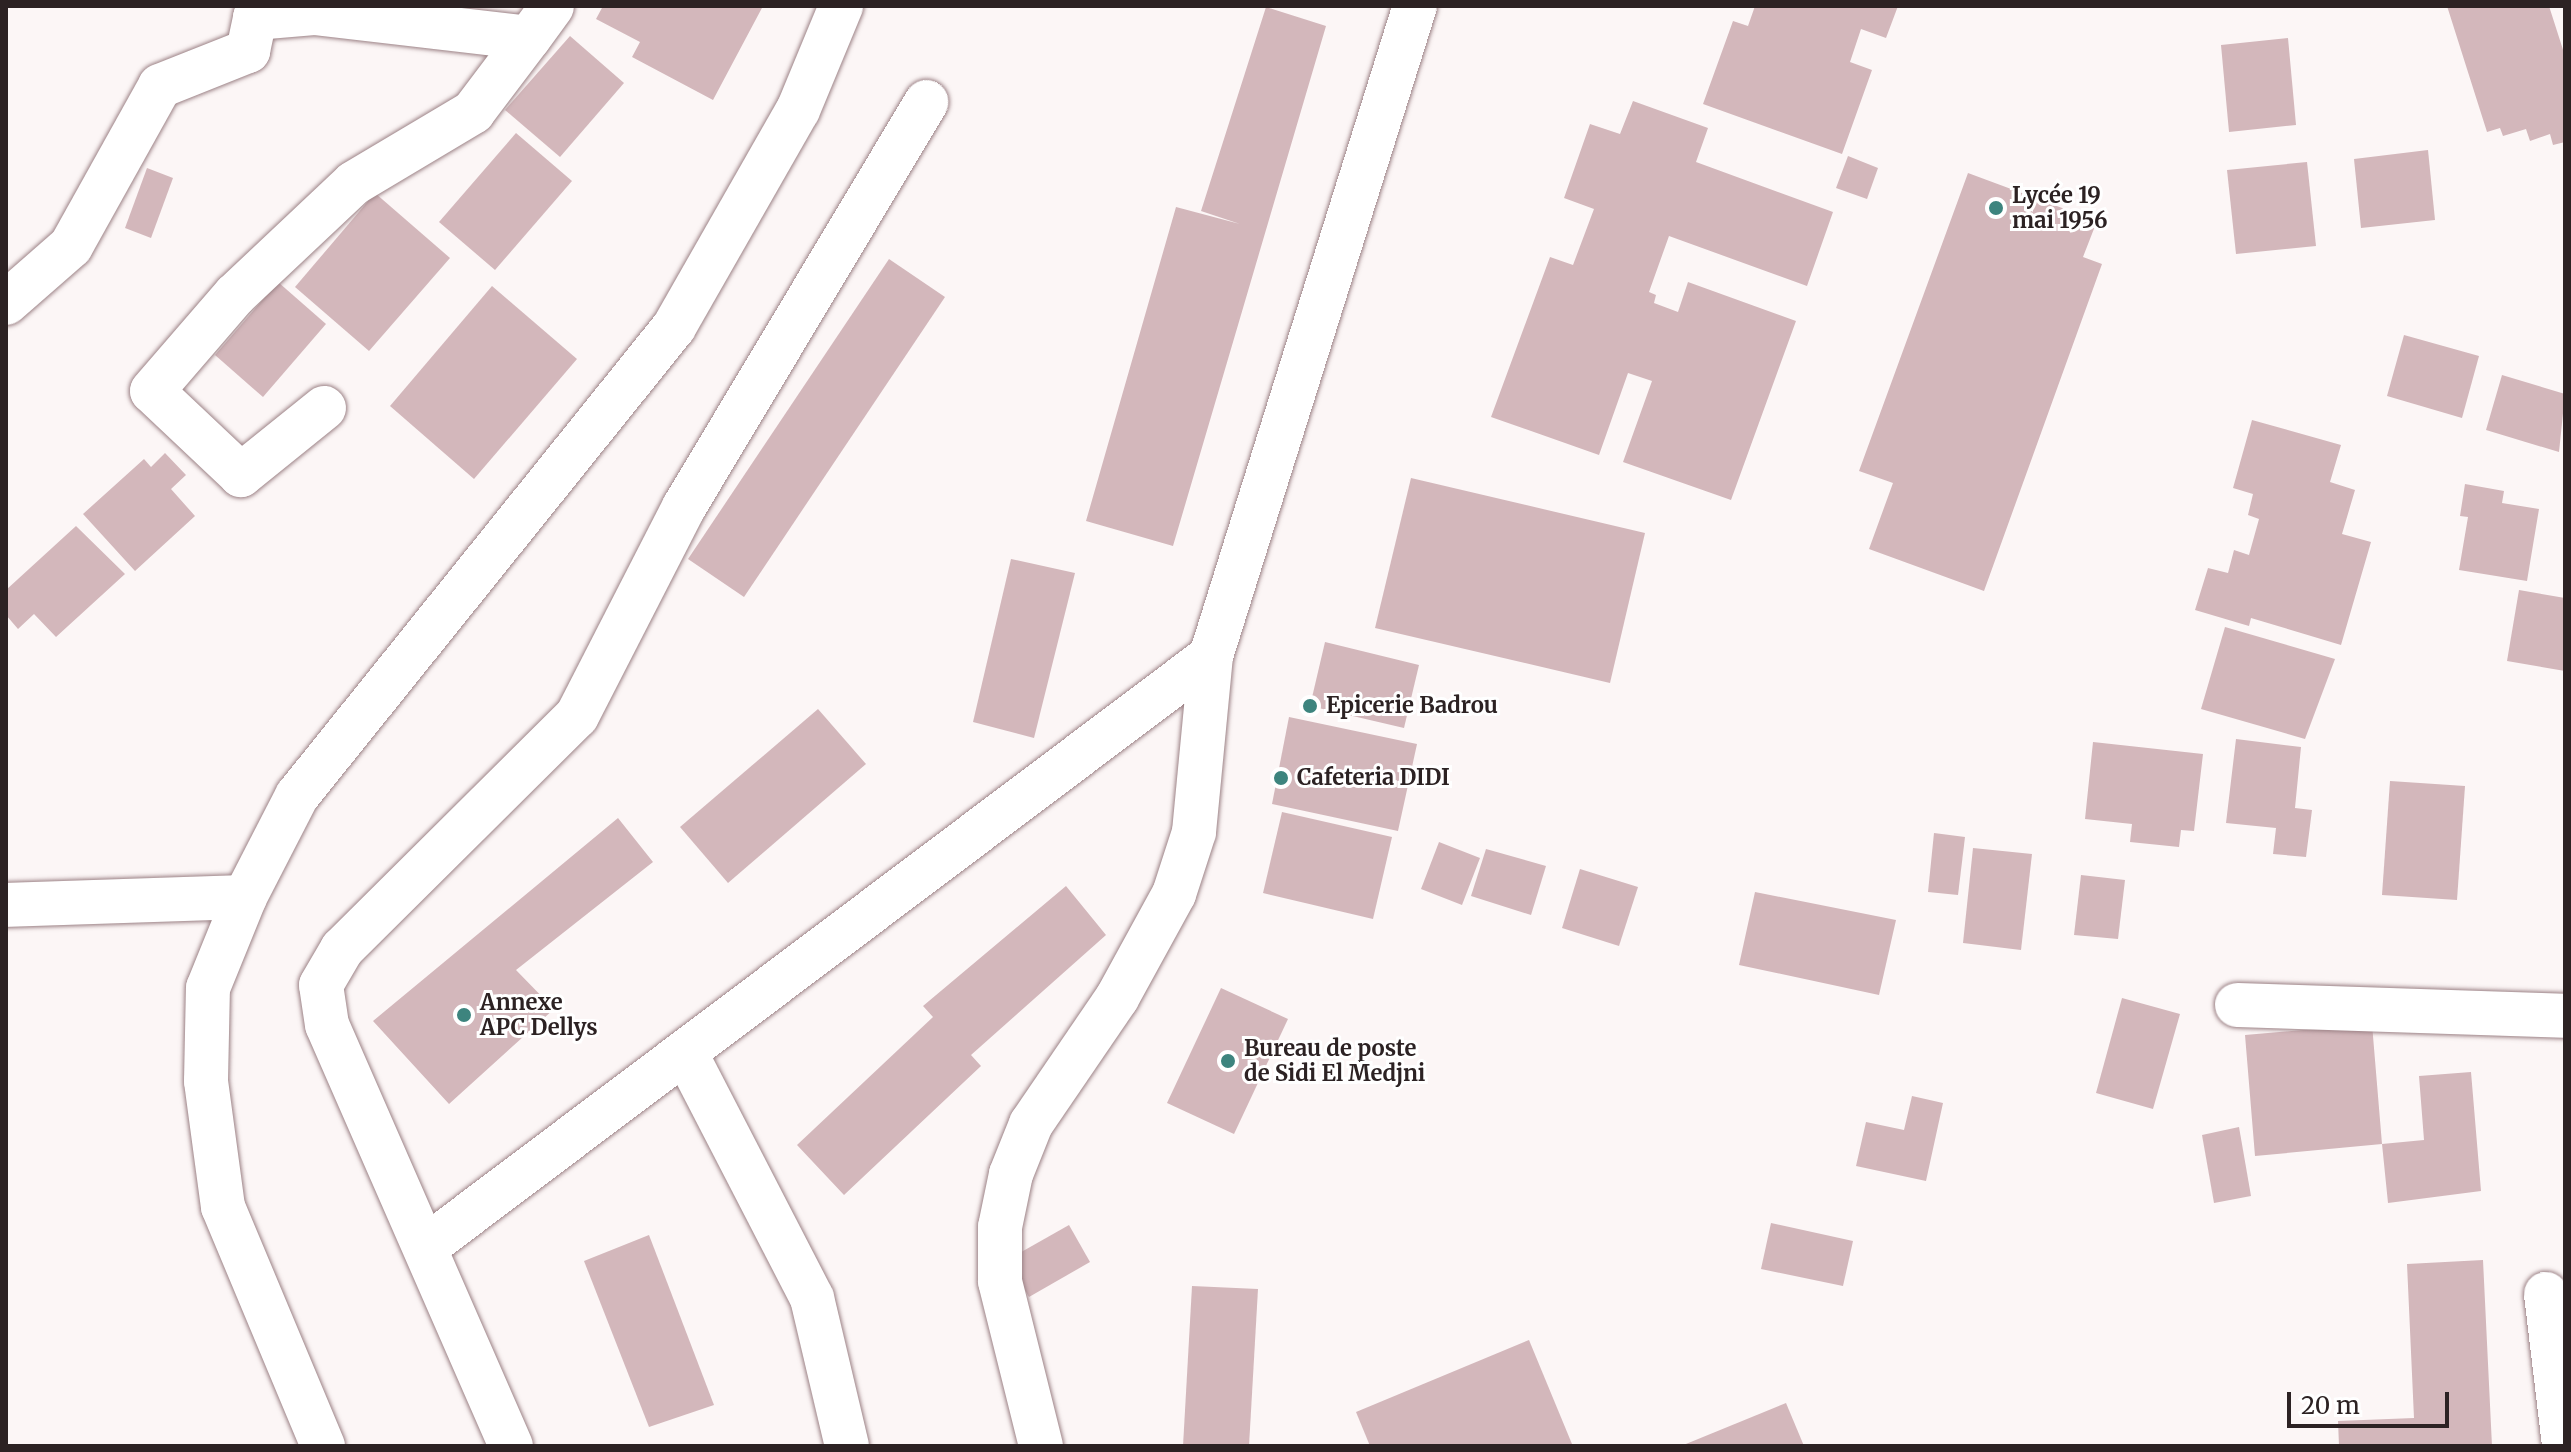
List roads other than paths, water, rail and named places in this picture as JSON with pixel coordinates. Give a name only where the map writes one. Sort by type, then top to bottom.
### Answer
[{"type":"street","points":[[323,1446],[223,1207],[206,1081],[208,988],[245,897],[297,796],[674,327],[798,110],[841,6]]},
{"type":"street","points":[[1041,1446],[1000,1281],[1000,1227],[1011,1174],[1031,1124],[1117,998],[1174,894],[1194,832],[1211,656],[1415,6]]},
{"type":"street","points":[[6,303],[71,246],[160,86],[248,51],[256,12],[540,22]]},
{"type":"street","points":[[324,408],[241,475],[152,391],[235,295],[354,183],[473,112],[540,22]]},
{"type":"street","points":[[511,1446],[427,1246],[327,1025],[321,998],[326,971],[577,716],[684,507],[926,102]]},
{"type":"street","points":[[427,1246],[1211,656]]},
{"type":"street","points":[[6,905],[245,897]]},
{"type":"street","points":[[2237,1005],[2565,1016]]},
{"type":"street","points":[[686,1054],[812,1298],[847,1446]]},
{"type":"street","points":[[2546,1294],[2564,1446]]},
{"type":"place","name":"Lycée 19 mai 1956","points":[[1996,208]]},
{"type":"place","name":"Epicerie Badrou","points":[[1310,706]]},
{"type":"place","name":"Cafeteria DIDI","points":[[1281,778]]},
{"type":"place","name":"Annexe APC Dellys","points":[[464,1015]]},
{"type":"place","name":"Bureau de poste de Sidi El Medjni","points":[[1228,1061]]}]
